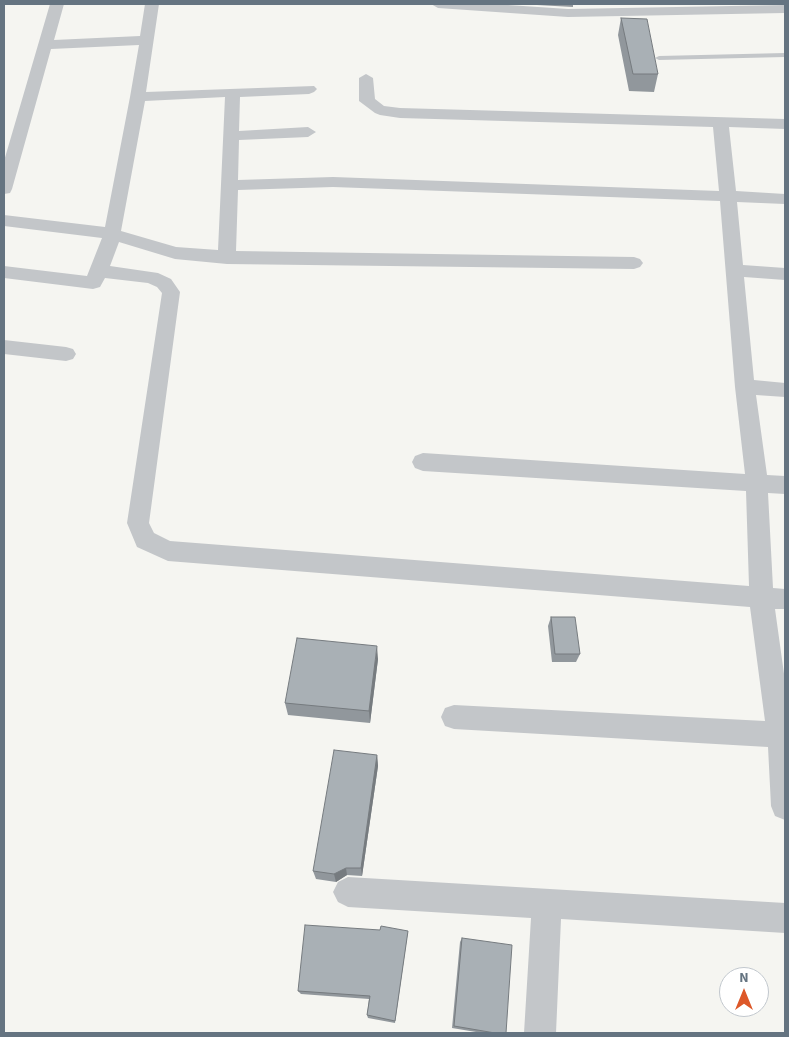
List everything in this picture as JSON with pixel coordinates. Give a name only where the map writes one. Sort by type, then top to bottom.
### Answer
[{"type":"street","points":[[4,189],[56,4]]},
{"type":"street","points":[[4,272],[93,283],[112,234],[138,97],[152,4]]},
{"type":"street","points":[[438,4],[568,13],[785,9]]},
{"type":"street","points":[[45,45],[147,40]]},
{"type":"street","points":[[366,78],[367,101],[380,110],[400,113],[785,124]]},
{"type":"street","points":[[138,97],[309,89]]},
{"type":"street","points":[[227,258],[233,92]]},
{"type":"street","points":[[721,123],[745,387],[757,483],[760,597],[782,735],[785,806]]},
{"type":"street","points":[[232,136],[308,132]]},
{"type":"street","points":[[230,185],[333,182],[727,196],[785,200]]},
{"type":"street","points":[[4,220],[112,234],[175,253],[227,258],[634,263]]},
{"type":"street","points":[[734,270],[785,274]]},
{"type":"street","points":[[99,271],[152,277],[164,283],[172,292],[138,523],[145,540],[168,552],[785,599]]},
{"type":"street","points":[[4,347],[66,354]]},
{"type":"street","points":[[745,387],[785,390]]},
{"type":"street","points":[[423,462],[785,485]]},
{"type":"street","points":[[454,718],[782,735]]},
{"type":"street","points":[[348,892],[785,918]]},
{"type":"street","points":[[540,1033],[547,903]]},
{"type":"lane","points":[[659,58],[785,55]]},
{"type":"building","points":[[621,18],[647,19],[658,74],[633,74]]},
{"type":"building","points":[[551,617],[575,617],[580,654],[555,654]]},
{"type":"building","points":[[297,638],[377,646],[369,711],[285,703]]},
{"type":"building","points":[[334,750],[377,755],[361,868],[346,868],[334,874],[313,871]]},
{"type":"building","points":[[305,925],[380,930],[381,926],[408,931],[395,1021],[367,1015],[370,996],[298,991]]},
{"type":"building","points":[[462,938],[512,945],[506,1033],[454,1026]]}]
